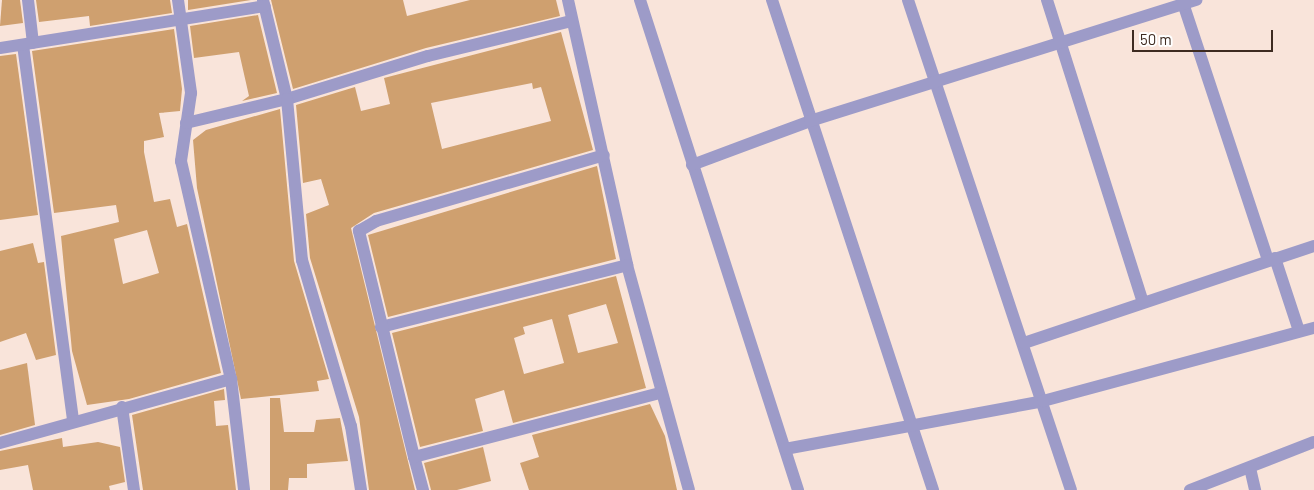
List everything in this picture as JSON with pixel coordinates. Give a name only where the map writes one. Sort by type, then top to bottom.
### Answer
[{"type":"street","points":[[28,0],[28,44],[73,420]]},
{"type":"street","points":[[178,0],[191,92],[181,161],[231,379],[244,490]]},
{"type":"street","points":[[568,0],[627,265],[660,393],[689,490]]},
{"type":"street","points":[[640,0],[798,490]]},
{"type":"street","points":[[772,0],[810,121],[933,490]]},
{"type":"street","points":[[908,0],[1024,343],[1071,490]]},
{"type":"street","points":[[1047,0],[1143,302]]},
{"type":"street","points":[[692,165],[810,121],[1062,46],[1183,2],[1197,0]]},
{"type":"street","points":[[1183,2],[1271,259],[1299,332]]},
{"type":"street","points":[[0,48],[182,21],[264,3],[287,99],[302,260],[351,426],[361,490]]},
{"type":"street","points":[[186,123],[287,99],[428,56],[572,21]]},
{"type":"street","points":[[423,490],[381,327],[359,231],[376,221],[604,155]]},
{"type":"street","points":[[1024,343],[1314,246]]},
{"type":"street","points":[[381,327],[627,265]]},
{"type":"street","points":[[785,449],[1043,401],[1314,328]]},
{"type":"street","points":[[0,443],[73,420],[231,379]]},
{"type":"street","points":[[414,457],[660,393]]},
{"type":"street","points":[[122,407],[134,490]]},
{"type":"street","points":[[1190,490],[1314,442]]},
{"type":"street","points":[[1250,468],[1255,490]]},
{"type":"building","points":[[2,0],[20,0],[23,23],[0,26]]},
{"type":"building","points":[[36,0],[170,0],[172,13],[90,26],[89,16],[39,22]]},
{"type":"building","points":[[188,0],[251,0],[188,10]]},
{"type":"building","points":[[271,0],[403,0],[407,16],[470,0],[556,0],[560,16],[426,48],[293,89]]},
{"type":"building","points":[[258,15],[277,93],[242,101],[249,96],[239,52],[194,58],[190,26]]},
{"type":"building","points":[[174,29],[182,89],[180,111],[159,113],[164,137],[144,141],[144,152],[154,202],[170,199],[177,227],[187,224],[221,373],[129,399],[87,405],[72,351],[61,236],[119,222],[116,205],[54,213],[32,51]],"holes":[[[147,230],[159,273],[123,284],[114,239]]]},
{"type":"building","points":[[561,32],[593,150],[374,213],[351,228],[415,490],[369,490],[359,417],[310,258],[306,214],[329,205],[321,179],[303,183],[296,105],[355,87],[361,111],[390,104],[384,78]],"holes":[[[532,83],[533,89],[541,87],[551,121],[442,149],[431,103]]]},
{"type":"building","points":[[16,54],[38,215],[0,220],[0,56]]},
{"type":"building","points":[[280,109],[294,261],[329,379],[317,381],[319,391],[241,399],[197,188],[193,140],[206,130]]},
{"type":"building","points":[[597,166],[616,259],[388,317],[368,235]]},
{"type":"building","points":[[33,243],[38,263],[44,262],[56,355],[36,360],[26,333],[0,342],[0,251]]},
{"type":"building","points":[[616,276],[646,388],[513,423],[504,390],[475,399],[483,431],[420,447],[392,333]],"holes":[[[606,304],[618,343],[578,353],[568,315]],[[552,319],[564,363],[524,374],[514,338],[525,334],[523,327]]]},
{"type":"building","points":[[27,363],[35,425],[0,435],[0,370]]},
{"type":"building","points":[[224,389],[225,400],[214,401],[216,426],[228,425],[236,490],[143,490],[132,415]]},
{"type":"building","points":[[270,398],[280,398],[284,432],[314,432],[316,420],[340,418],[348,461],[307,464],[307,478],[289,478],[288,490],[270,490]]},
{"type":"building","points":[[650,404],[665,436],[677,490],[529,490],[520,463],[539,457],[532,435]]},
{"type":"building","points":[[62,438],[63,447],[98,442],[120,447],[125,482],[109,486],[110,490],[33,490],[28,465],[0,470],[0,451]]},
{"type":"building","points":[[483,447],[491,481],[457,490],[431,490],[424,463]]}]
